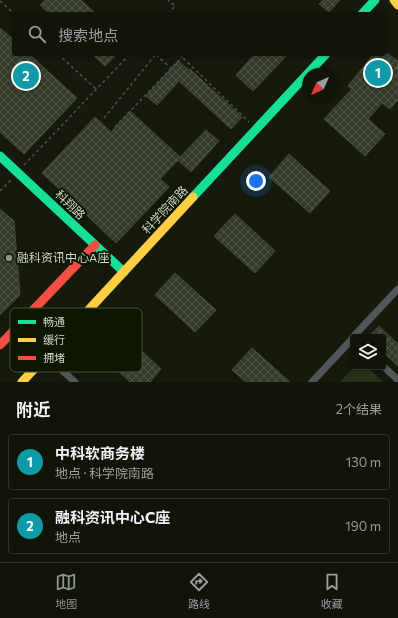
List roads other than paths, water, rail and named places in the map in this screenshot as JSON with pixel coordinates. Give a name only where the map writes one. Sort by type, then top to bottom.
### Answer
[{"type":"street","points":[[364,12],[375,0]]},
{"type":"street","points":[[394,0],[398,4]]},
{"type":"street","name":"科学院南路","points":[[90,308],[324,56]]},
{"type":"street","name":"科翔路","points":[[0,156],[124,272]]},
{"type":"street","points":[[35,308],[95,245]]},
{"type":"street","points":[[357,334],[398,289]]},
{"type":"street","points":[[0,345],[10,334]]},
{"type":"street","points":[[312,382],[350,341]]},
{"type":"street","points":[[386,369],[398,380]]},
{"type":"street","name":"科学院南路","points":[[22,382],[31,372]]},
{"type":"street","points":[[64,372],[75,382]]},
{"type":"place","name":"中科软商务楼","points":[[378,73]]},
{"type":"place","name":"融科资讯中心C座","points":[[26,76]]},
{"type":"place","name":"融科资讯中心A座","points":[[9,258]]}]
